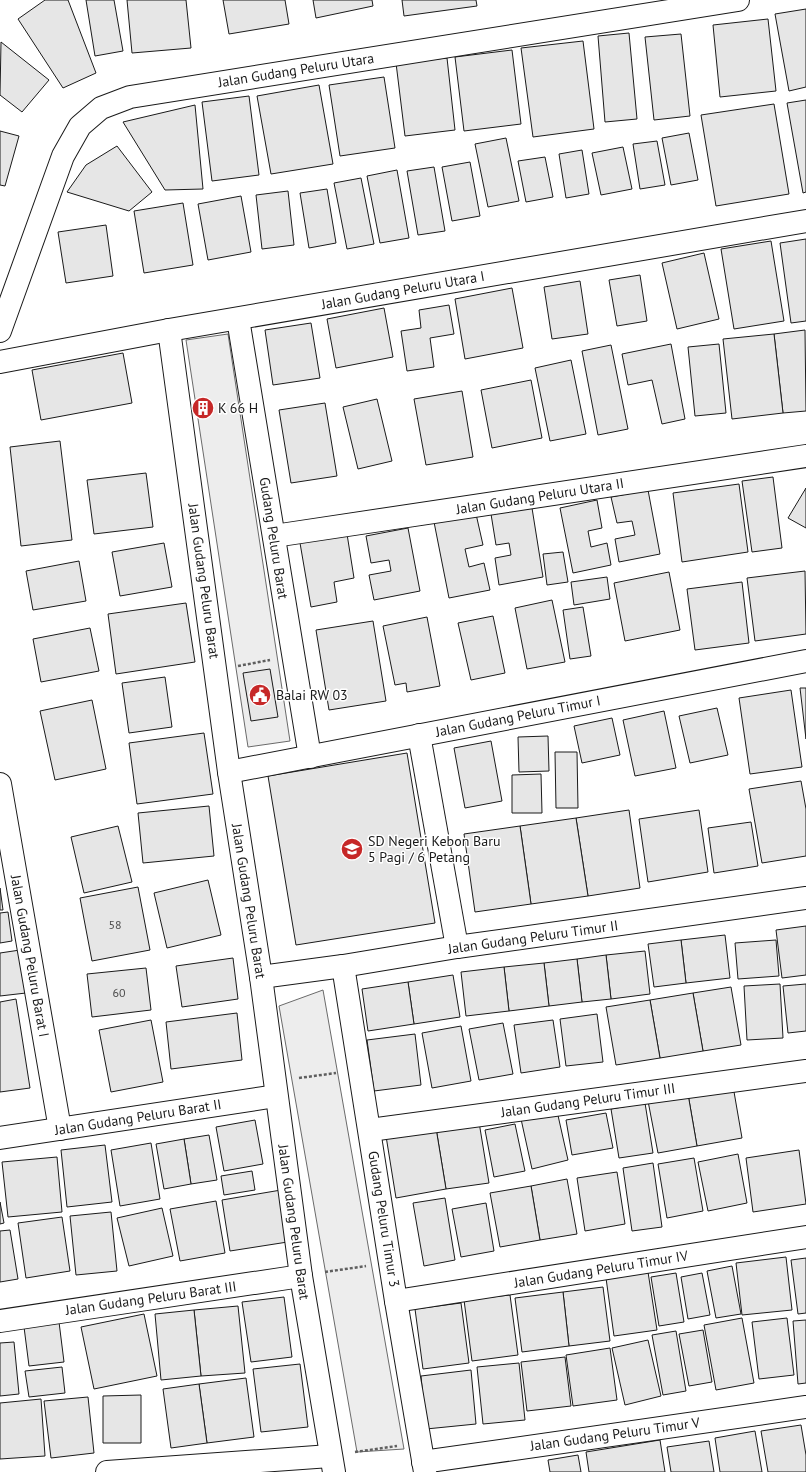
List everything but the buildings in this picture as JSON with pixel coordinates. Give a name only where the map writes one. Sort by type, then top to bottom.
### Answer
[{"type":"street","name":"Jalan Gudang Peluru Utara","points":[[0,331],[63,156],[80,126],[101,108],[130,97],[738,0]]},
{"type":"street","name":"Jalan Gudang Peluru Utara I","points":[[0,362],[169,330],[806,221]]},
{"type":"street","name":"Gudang Peluru Barat","points":[[238,319],[310,757]]},
{"type":"street","name":"Jalan Gudang Peluru Barat","points":[[169,330],[229,772],[261,977],[301,1276],[332,1464]]},
{"type":"street","name":"Jalan Gudang Peluru Utara II","points":[[274,536],[806,456]]},
{"type":"street","name":"Jalan Gudang Peluru Timur I","points":[[229,772],[806,661]]},
{"type":"street","points":[[419,735],[457,947]]},
{"type":"street","name":"Jalan Gudang Peluru Barat I","points":[[0,784],[60,1129]]},
{"type":"street","name":"Jalan Gudang Peluru Timur II","points":[[261,977],[343,966],[457,947],[806,898]]},
{"type":"street","name":"Gudang Peluru Timur 3","points":[[343,966],[396,1301],[423,1459]]},
{"type":"street","name":"Jalan Gudang Peluru Timur III","points":[[370,1130],[806,1072]]},
{"type":"street","name":"Jalan Gudang Peluru Barat II","points":[[0,1138],[60,1129],[276,1089]]},
{"type":"street","name":"Jalan Gudang Peluru Timur IV","points":[[396,1301],[806,1237]]},
{"type":"street","name":"Jalan Gudang Peluru Barat III","points":[[0,1321],[301,1276]]},
{"type":"street","name":"Jalan Gudang Peluru Timur V","points":[[423,1459],[806,1407]]},
{"type":"street","points":[[107,1472],[332,1464]]},
{"type":"path","points":[[216,670],[294,656]]},
{"type":"path","points":[[276,1089],[360,1070]]},
{"type":"path","points":[[301,1276],[390,1262]]},
{"type":"path","points":[[332,1464],[423,1459]]},
{"type":"shaded area","points":[[228,334],[290,741],[248,747],[186,340]]},
{"type":"shaded area","points":[[323,990],[404,1449],[357,1452],[279,1006]]},
{"type":"place","name":"K 66 H","points":[[203,408]]},
{"type":"place","name":"Balai RW 03","points":[[260,695]]},
{"type":"place","name":"SD Negeri Kebon Baru 5 Pagi / 6 Petang","points":[[352,849]]}]
